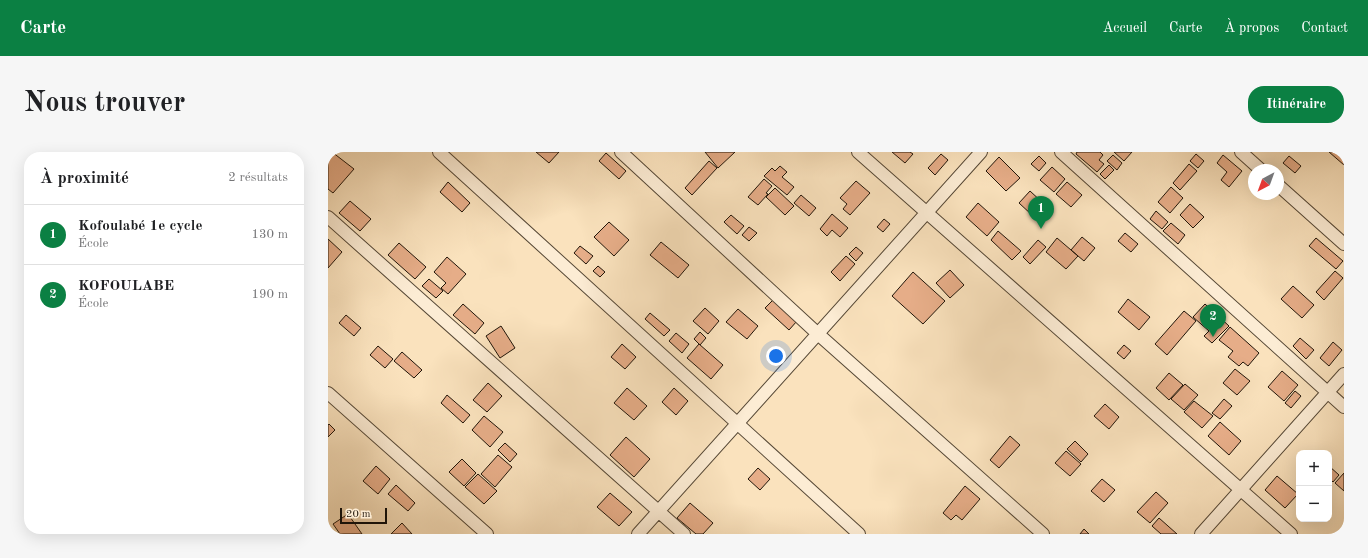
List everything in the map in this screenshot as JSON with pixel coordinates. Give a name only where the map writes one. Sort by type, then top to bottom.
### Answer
[{"type":"street","points":[[439,152],[859,534]]},
{"type":"street","points":[[622,152],[818,334],[1043,534]]},
{"type":"street","points":[[858,152],[1290,534]]},
{"type":"street","points":[[638,534],[981,152]]},
{"type":"street","points":[[1061,152],[1344,407]]},
{"type":"street","points":[[1241,152],[1254,164]]},
{"type":"street","points":[[1284,190],[1344,244]]},
{"type":"street","points":[[328,217],[684,534]]},
{"type":"street","points":[[1201,534],[1344,374]]},
{"type":"street","points":[[328,393],[487,534]]},
{"type":"building","points":[[332,152],[354,169],[333,193],[328,189],[328,156]]},
{"type":"building","points":[[536,152],[559,152],[549,163]]},
{"type":"building","points":[[705,152],[735,152],[718,168]]},
{"type":"building","points":[[892,152],[910,152],[913,154],[905,163]]},
{"type":"building","points":[[1077,152],[1100,152],[1103,155],[1099,160],[1104,164],[1097,172],[1076,154]]},
{"type":"building","points":[[1114,152],[1132,152],[1124,161]]},
{"type":"building","points":[[1329,152],[1344,152],[1344,165]]},
{"type":"building","points":[[606,153],[626,171],[619,179],[599,161]]},
{"type":"building","points":[[941,154],[948,160],[935,175],[928,168]]},
{"type":"building","points":[[1196,154],[1204,161],[1198,168],[1190,161]]},
{"type":"building","points":[[1113,155],[1122,163],[1117,170],[1107,161]]},
{"type":"building","points":[[1223,155],[1242,171],[1229,187],[1221,180],[1227,172],[1217,163]]},
{"type":"building","points":[[1039,156],[1046,163],[1039,171],[1031,164]]},
{"type":"building","points":[[1289,156],[1301,166],[1295,173],[1283,163]]},
{"type":"building","points":[[999,157],[1020,178],[1006,191],[986,171]]},
{"type":"building","points":[[709,161],[717,168],[692,195],[685,188]]},
{"type":"building","points":[[1189,164],[1197,171],[1180,190],[1173,183]]},
{"type":"building","points":[[1109,165],[1114,170],[1105,179],[1100,174]]},
{"type":"building","points":[[780,166],[787,172],[782,177],[794,187],[787,195],[764,176],[772,168],[775,171]]},
{"type":"building","points":[[1052,167],[1065,179],[1054,192],[1040,180]]},
{"type":"building","points":[[764,179],[772,186],[766,193],[768,194],[758,205],[748,197]]},
{"type":"building","points":[[856,181],[870,193],[850,215],[843,209],[847,204],[840,198]]},
{"type":"building","points":[[448,182],[470,203],[462,212],[440,192]]},
{"type":"building","points":[[1067,182],[1082,195],[1071,207],[1056,194]]},
{"type":"building","points":[[1171,187],[1183,198],[1170,213],[1158,202]]},
{"type":"building","points":[[775,188],[794,206],[785,215],[766,197]]},
{"type":"building","points":[[1030,191],[1043,203],[1032,215],[1019,203]]},
{"type":"building","points":[[801,195],[816,208],[809,216],[794,203]]},
{"type":"building","points":[[350,201],[371,219],[360,231],[339,213]]},
{"type":"building","points":[[978,203],[999,222],[987,236],[966,217]]},
{"type":"building","points":[[1190,204],[1204,217],[1193,228],[1180,215]]},
{"type":"building","points":[[1156,211],[1168,222],[1162,229],[1150,219]]},
{"type":"building","points":[[832,214],[848,228],[840,237],[832,230],[827,236],[820,229]]},
{"type":"building","points":[[731,215],[744,226],[737,234],[724,222]]},
{"type":"building","points":[[884,219],[890,224],[883,232],[877,227]]},
{"type":"building","points":[[609,222],[629,240],[614,256],[594,237]]},
{"type":"building","points":[[1171,223],[1185,235],[1178,244],[1163,231]]},
{"type":"building","points":[[749,227],[757,233],[749,241],[742,235]]},
{"type":"building","points":[[998,231],[1021,251],[1012,260],[991,240]]},
{"type":"building","points":[[1125,233],[1138,244],[1131,252],[1118,241]]},
{"type":"building","points":[[1082,237],[1095,248],[1084,261],[1071,250]]},
{"type":"building","points":[[1057,238],[1078,256],[1066,269],[1046,252]]},
{"type":"building","points":[[1316,238],[1343,261],[1336,269],[1309,246]]},
{"type":"building","points":[[328,239],[342,252],[328,268]]},
{"type":"building","points":[[1038,240],[1046,247],[1030,264],[1023,257]]},
{"type":"building","points":[[661,242],[689,265],[678,278],[650,255]]},
{"type":"building","points":[[399,243],[426,267],[415,279],[388,255]]},
{"type":"building","points":[[580,246],[593,256],[586,264],[574,253]]},
{"type":"building","points":[[856,247],[863,253],[856,261],[849,254]]},
{"type":"building","points":[[846,256],[855,264],[840,281],[831,272]]},
{"type":"building","points":[[447,257],[466,274],[448,294],[441,288],[446,283],[434,272]]},
{"type":"building","points":[[598,266],[605,272],[600,277],[593,271]]},
{"type":"building","points":[[950,270],[964,285],[950,298],[936,283]]},
{"type":"building","points":[[1335,271],[1343,278],[1324,300],[1316,292]]},
{"type":"building","points":[[913,272],[945,301],[923,324],[892,296]]},
{"type":"building","points":[[429,279],[443,291],[436,298],[422,286]]},
{"type":"building","points":[[1293,286],[1314,305],[1302,318],[1281,299]]},
{"type":"building","points":[[1128,299],[1150,317],[1139,330],[1118,312]]},
{"type":"building","points":[[773,300],[797,321],[789,330],[765,308]]},
{"type":"building","points":[[463,304],[484,323],[475,334],[453,315]]},
{"type":"building","points":[[1205,304],[1229,326],[1212,343],[1204,336],[1209,331],[1193,317]]},
{"type":"building","points":[[705,308],[719,321],[708,334],[693,321]]},
{"type":"building","points":[[738,309],[758,326],[747,339],[726,322]]},
{"type":"building","points":[[1184,311],[1196,321],[1167,355],[1155,344]]},
{"type":"building","points":[[650,313],[670,330],[664,336],[645,319]]},
{"type":"building","points":[[346,315],[361,328],[354,336],[339,323]]},
{"type":"building","points":[[501,326],[515,348],[500,358],[486,336]]},
{"type":"building","points":[[1230,327],[1259,353],[1248,366],[1243,362],[1239,366],[1228,357],[1233,351],[1219,340]]},
{"type":"building","points":[[700,332],[706,338],[700,345],[694,339]]},
{"type":"building","points":[[676,333],[689,344],[682,353],[669,341]]},
{"type":"building","points":[[1300,338],[1314,350],[1306,359],[1293,346]]},
{"type":"building","points":[[1333,342],[1342,350],[1329,366],[1320,358]]},
{"type":"building","points":[[622,344],[636,357],[625,369],[611,357]]},
{"type":"building","points":[[699,344],[723,365],[711,379],[687,358]]},
{"type":"building","points":[[1124,345],[1131,351],[1124,359],[1117,353]]},
{"type":"building","points":[[378,346],[393,359],[385,368],[370,355]]},
{"type":"building","points":[[402,352],[422,370],[414,378],[394,361]]},
{"type":"building","points":[[1235,369],[1250,381],[1237,395],[1223,383]]},
{"type":"building","points":[[1282,371],[1298,385],[1284,401],[1268,387]]},
{"type":"building","points":[[1169,373],[1183,385],[1169,400],[1156,388]]},
{"type":"building","points":[[488,383],[502,396],[487,412],[473,400]]},
{"type":"building","points":[[1185,384],[1198,395],[1184,410],[1171,399]]},
{"type":"building","points":[[627,388],[647,406],[634,420],[614,403]]},
{"type":"building","points":[[674,388],[688,401],[676,415],[662,402]]},
{"type":"building","points":[[1295,391],[1301,396],[1291,408],[1285,403]]},
{"type":"building","points":[[447,395],[470,415],[463,423],[441,403]]},
{"type":"building","points":[[1224,399],[1232,406],[1220,419],[1212,413]]},
{"type":"building","points":[[1194,401],[1213,416],[1202,428],[1184,412]]},
{"type":"building","points":[[1105,404],[1119,417],[1109,429],[1094,416]]},
{"type":"building","points":[[484,416],[503,432],[490,447],[472,430]]},
{"type":"building","points":[[1220,422],[1241,441],[1229,455],[1208,436]]},
{"type":"building","points":[[329,424],[335,430],[328,437],[328,425]]},
{"type":"building","points":[[1010,436],[1020,445],[999,468],[990,460]]},
{"type":"building","points":[[626,437],[650,459],[634,477],[610,455]]},
{"type":"building","points":[[1075,441],[1088,454],[1081,462],[1067,449]]},
{"type":"building","points":[[505,443],[517,454],[510,462],[498,450]]},
{"type":"building","points":[[1066,451],[1081,464],[1070,476],[1055,463]]},
{"type":"building","points":[[498,455],[512,467],[495,487],[481,474]]},
{"type":"building","points":[[462,459],[476,473],[464,486],[449,472]]},
{"type":"building","points":[[376,466],[390,479],[378,494],[363,481]]},
{"type":"building","points":[[758,468],[770,479],[760,490],[748,479]]},
{"type":"building","points":[[1332,469],[1339,475],[1333,482],[1332,481]]},
{"type":"building","points":[[1344,473],[1344,491],[1335,483]]},
{"type":"building","points":[[478,474],[497,491],[484,504],[465,487]]},
{"type":"building","points":[[1277,476],[1296,492],[1296,496],[1285,508],[1265,490]]},
{"type":"building","points":[[1102,479],[1115,490],[1104,502],[1091,491]]},
{"type":"building","points":[[396,485],[415,503],[408,511],[388,494]]},
{"type":"building","points":[[965,486],[980,499],[962,520],[956,515],[951,520],[943,513]]},
{"type":"building","points":[[1156,492],[1168,503],[1150,523],[1137,512]]},
{"type":"building","points":[[610,493],[632,512],[619,526],[597,507]]},
{"type":"building","points":[[690,503],[713,523],[703,534],[696,534],[677,518]]},
{"type":"building","points":[[348,514],[362,534],[340,534],[333,524]]},
{"type":"building","points":[[1159,518],[1177,534],[1161,534],[1152,526]]},
{"type":"building","points":[[402,523],[412,534],[391,534]]},
{"type":"building","points":[[1084,529],[1089,534],[1080,534]]},
{"type":"place","name":"Kofoulabé 1e cycle","points":[[1041,229]]},
{"type":"place","name":"KOFOULABE","points":[[1213,337]]}]
